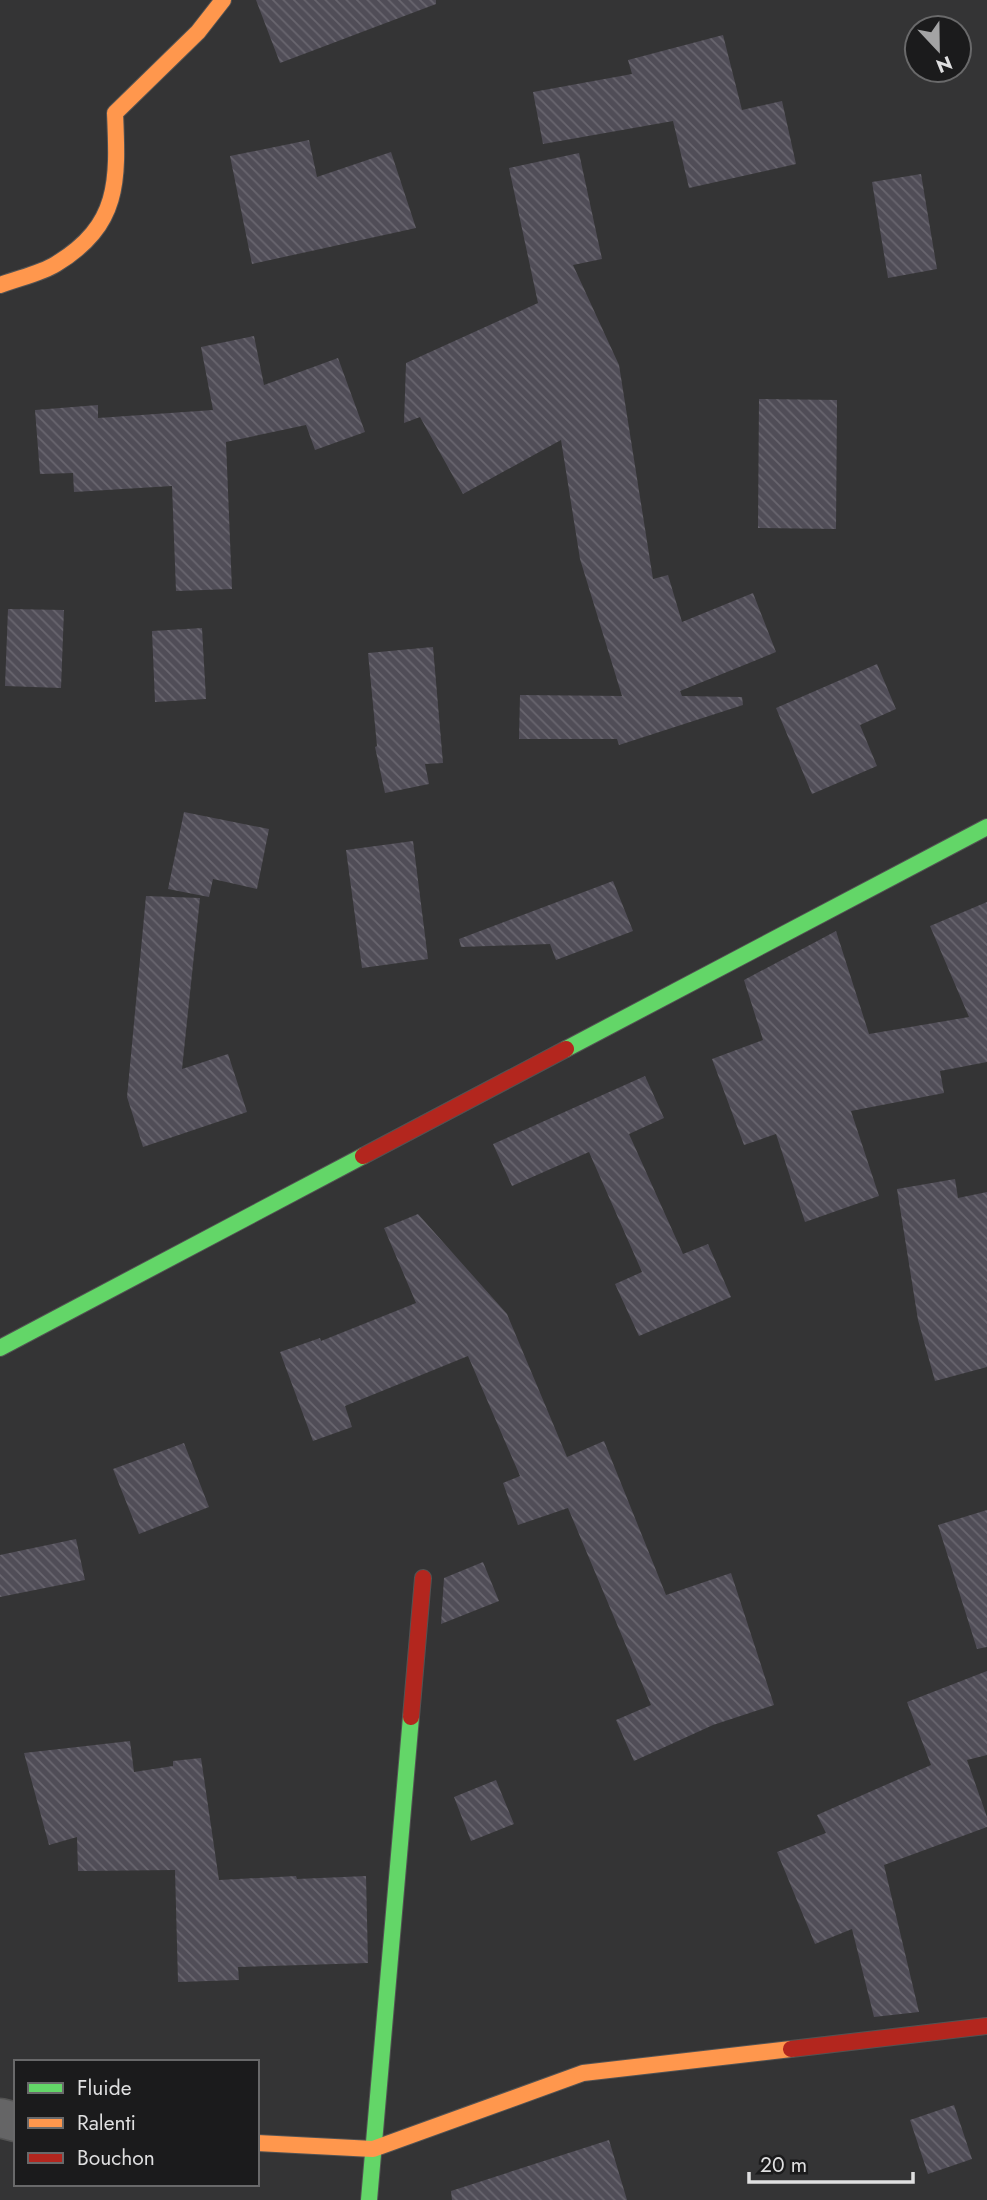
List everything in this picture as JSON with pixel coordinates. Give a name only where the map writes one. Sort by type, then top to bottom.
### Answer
[{"type":"street","points":[[0,285],[54,265],[90,239],[111,202],[117,162],[115,113],[198,32],[223,0]]},
{"type":"street","points":[[0,1348],[987,827]]},
{"type":"street","points":[[369,2200],[423,1578]]},
{"type":"street","points":[[259,2143],[373,2149],[583,2073],[987,2026]]},
{"type":"building","points":[[256,0],[436,0],[436,4],[280,63]]},
{"type":"building","points":[[723,35],[742,110],[782,101],[796,164],[689,188],[673,121],[543,144],[533,92],[632,74],[628,60]]},
{"type":"building","points":[[309,140],[317,177],[391,152],[416,228],[252,264],[230,156]]},
{"type":"building","points":[[579,153],[602,259],[573,265],[619,365],[653,579],[668,575],[682,622],[753,593],[776,652],[680,691],[682,696],[742,697],[743,705],[619,745],[617,739],[519,739],[520,695],[622,696],[580,559],[561,440],[463,494],[420,417],[404,423],[406,363],[538,303],[509,168]]},
{"type":"building","points":[[921,174],[937,269],[888,278],[872,182]]},
{"type":"building","points":[[254,336],[264,385],[338,358],[365,432],[315,450],[306,425],[226,442],[232,589],[176,591],[172,486],[74,492],[73,473],[40,474],[35,410],[98,405],[98,418],[213,410],[201,347]]},
{"type":"building","points":[[759,399],[837,400],[836,529],[758,528]]},
{"type":"building","points":[[8,609],[64,610],[61,688],[5,686]]},
{"type":"building","points":[[202,628],[206,699],[155,702],[152,631]]},
{"type":"building","points":[[433,647],[443,763],[425,764],[429,784],[385,793],[375,747],[368,653]]},
{"type":"building","points":[[877,664],[896,709],[860,725],[877,766],[812,794],[776,708]]},
{"type":"building","points":[[184,812],[269,829],[257,889],[213,879],[209,897],[168,889]]},
{"type":"building","points":[[413,841],[428,959],[362,968],[346,850]]},
{"type":"building","points":[[613,881],[633,931],[556,960],[550,944],[461,947],[459,939]]},
{"type":"building","points":[[146,896],[200,898],[182,1069],[228,1054],[247,1112],[143,1147],[127,1097]]},
{"type":"building","points":[[987,902],[987,1062],[940,1071],[944,1093],[851,1111],[879,1196],[805,1222],[776,1134],[744,1145],[712,1059],[763,1040],[744,980],[836,931],[869,1034],[969,1017],[930,926]]},
{"type":"building","points":[[645,1076],[664,1118],[629,1134],[683,1254],[708,1244],[731,1297],[639,1336],[615,1284],[642,1272],[589,1152],[512,1186],[493,1144]]},
{"type":"building","points":[[955,1179],[958,1198],[987,1192],[987,1367],[935,1381],[918,1320],[897,1189]]},
{"type":"building","points":[[418,1214],[507,1314],[567,1457],[604,1441],[666,1595],[731,1573],[774,1705],[713,1725],[634,1761],[616,1720],[651,1705],[568,1508],[518,1525],[503,1483],[520,1476],[468,1356],[345,1406],[352,1427],[313,1441],[280,1352],[320,1338],[321,1341],[416,1303],[384,1228]]},
{"type":"building","points":[[184,1443],[209,1507],[139,1534],[113,1469]]},
{"type":"building","points":[[987,1510],[987,1647],[977,1649],[938,1525]]},
{"type":"building","points":[[76,1539],[85,1580],[0,1597],[0,1555]]},
{"type":"building","points":[[483,1562],[499,1601],[441,1624],[444,1578]]},
{"type":"building","points":[[987,1671],[987,1755],[967,1760],[987,1817],[987,1827],[884,1865],[919,2012],[874,2017],[852,1929],[815,1944],[777,1852],[826,1833],[817,1815],[931,1765],[907,1702]]},
{"type":"building","points":[[130,1741],[134,1772],[173,1766],[173,1761],[201,1758],[219,1880],[366,1876],[368,1963],[238,1967],[239,1980],[178,1982],[175,1870],[78,1871],[77,1837],[49,1845],[24,1753]]},
{"type":"building","points":[[496,1780],[514,1824],[471,1841],[454,1797]]},
{"type":"building","points":[[954,2105],[972,2159],[928,2174],[910,2120]]},
{"type":"building","points":[[609,2140],[627,2200],[452,2200],[451,2191]]},
{"type":"traffic: fast","points":[[566,1049],[987,827]]},
{"type":"traffic: fast","points":[[0,1348],[363,1156]]},
{"type":"traffic: fast","points":[[369,2200],[411,1717]]},
{"type":"traffic: slow","points":[[0,285],[56,264],[93,234],[104,217],[115,180],[115,113],[198,32],[223,0]]},
{"type":"traffic: slow","points":[[259,2143],[373,2149],[583,2073],[791,2049]]},
{"type":"traffic: jam","points":[[363,1156],[566,1049]]},
{"type":"traffic: jam","points":[[411,1717],[423,1578]]},
{"type":"traffic: jam","points":[[791,2049],[987,2026]]}]
